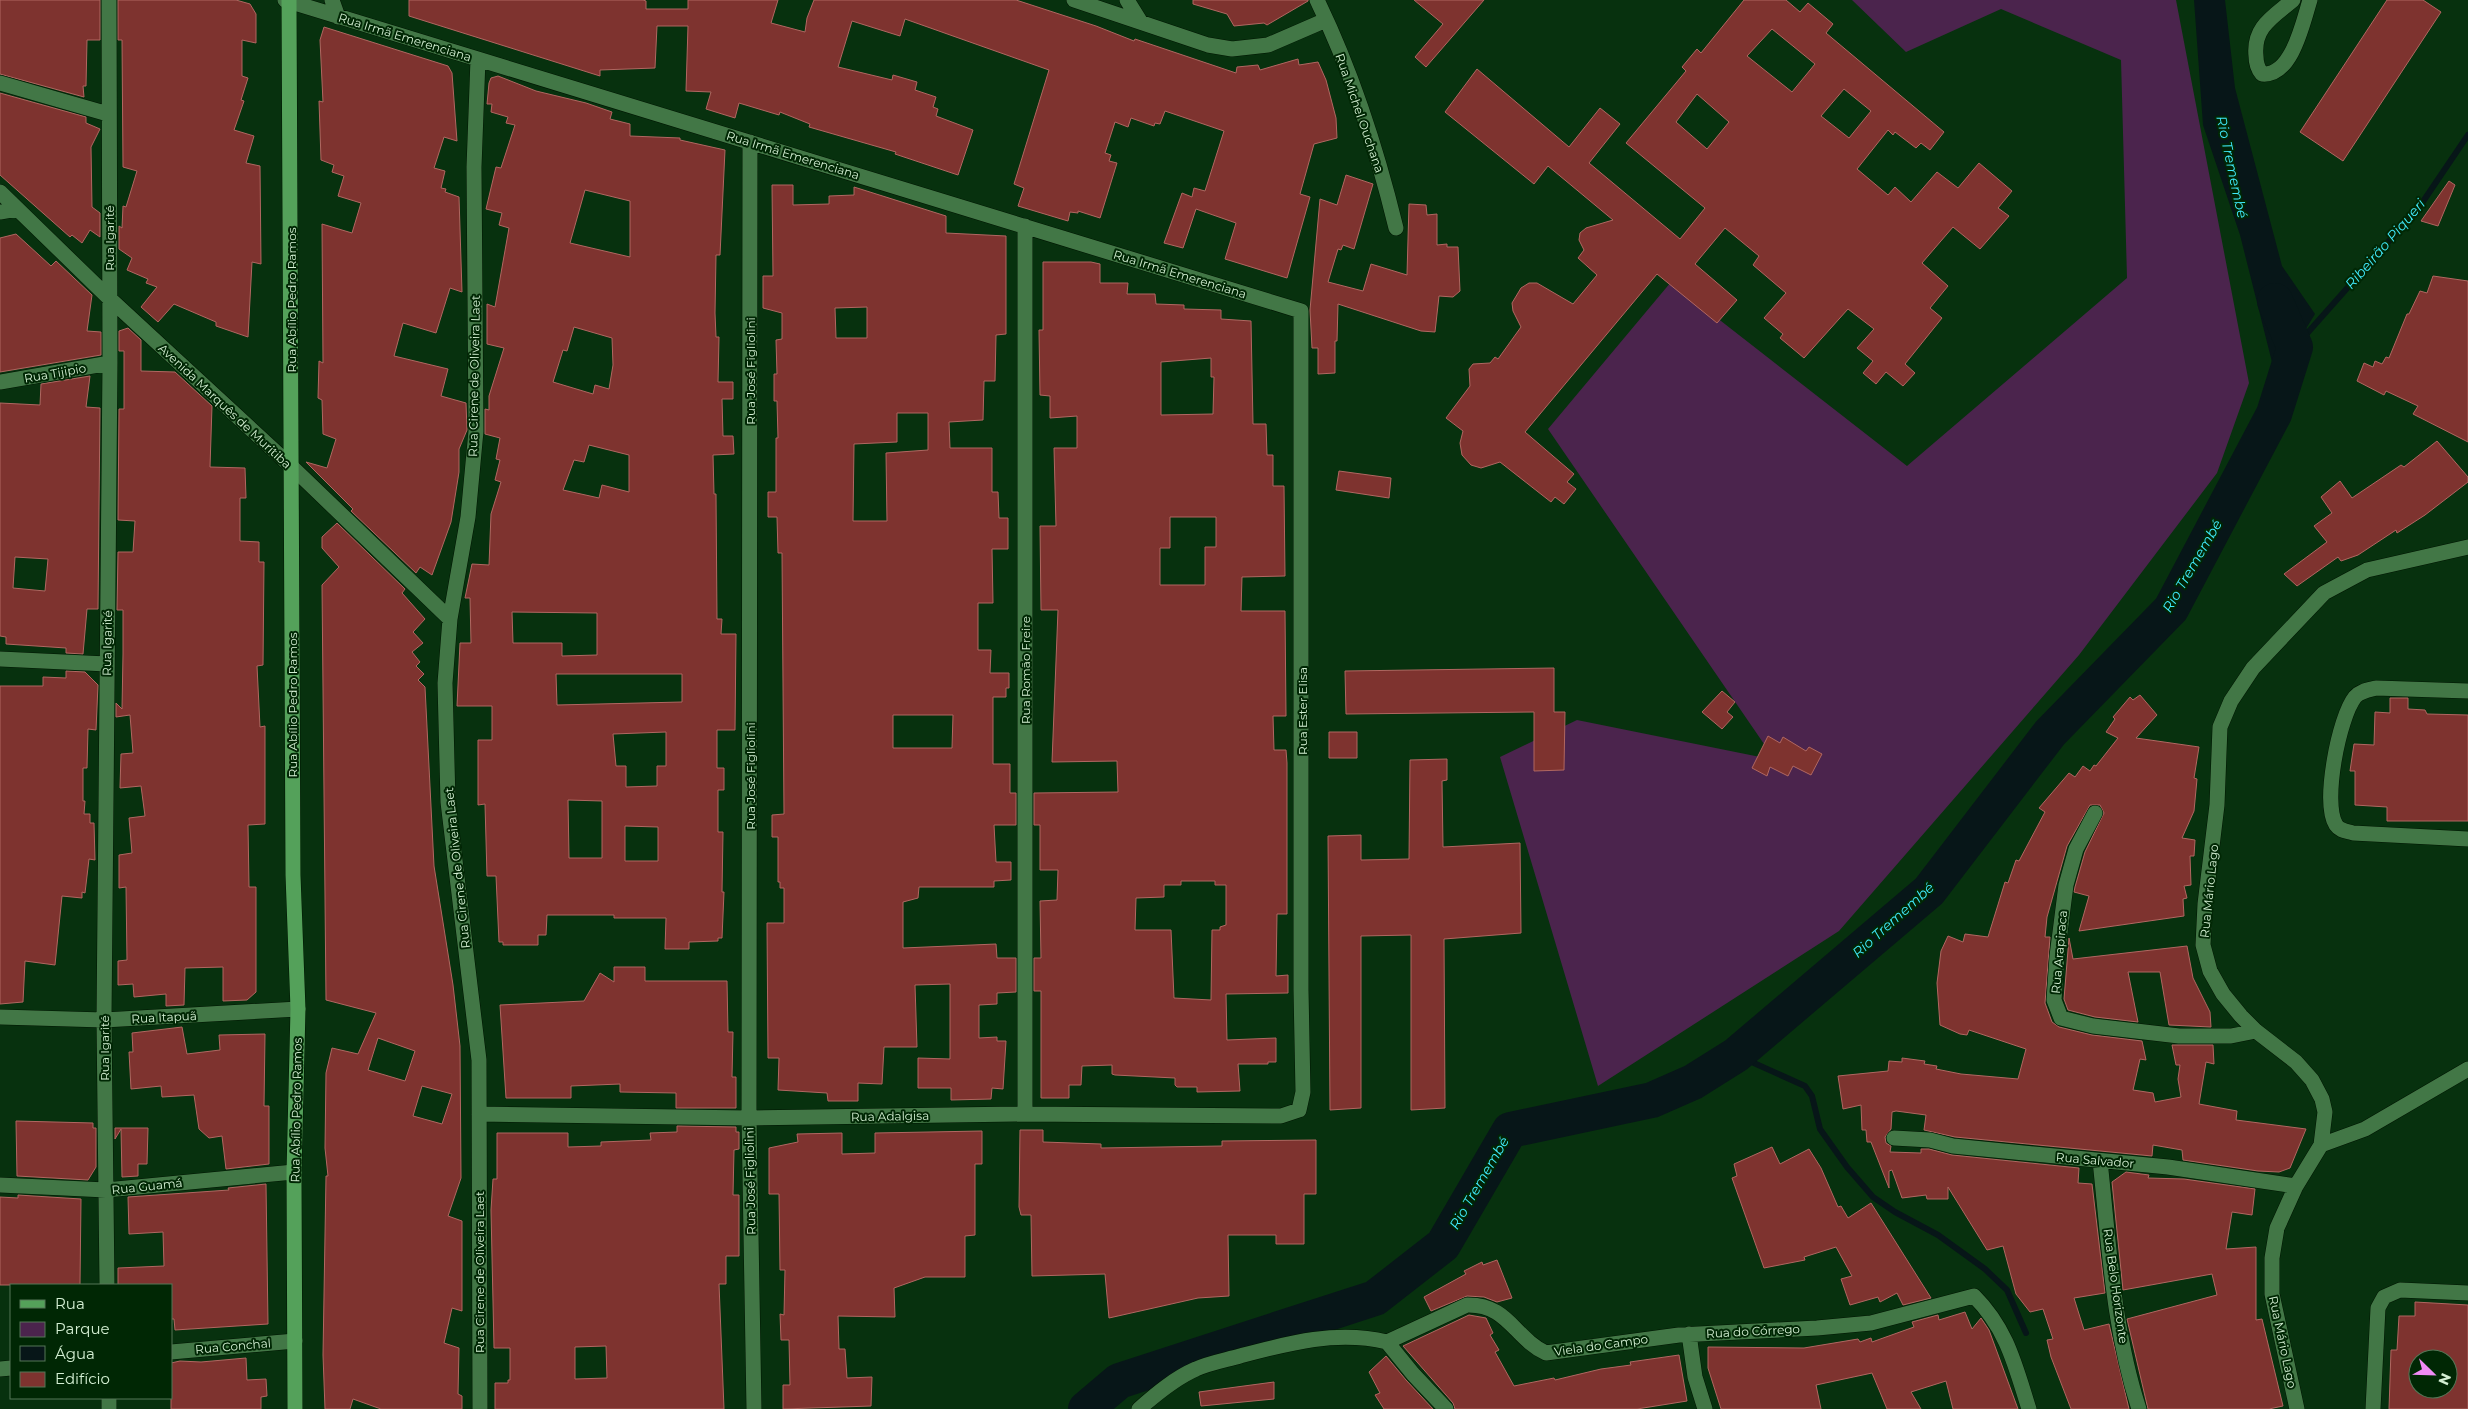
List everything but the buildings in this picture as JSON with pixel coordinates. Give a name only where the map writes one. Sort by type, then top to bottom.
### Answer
[{"type":"main road","name":"Rua Abílio Pedro Ramos","points":[[288,0],[293,865],[298,1010],[294,1172],[295,1409]]},
{"type":"street","name":"Rua Igarité","points":[[107,1284],[104,1020],[110,363],[109,0]]},
{"type":"street","name":"Rua Irmã Emerenciana","points":[[288,0],[338,17],[1301,311]]},
{"type":"street","points":[[332,0],[338,17]]},
{"type":"street","points":[[1074,0],[1208,45],[1232,49],[1268,45],[1326,20]]},
{"type":"street","points":[[1127,0],[1140,21]]},
{"type":"street","name":"Rua Michel Ouchana","points":[[1316,0],[1326,20],[1374,149],[1396,228]]},
{"type":"street","points":[[2293,0],[2264,25],[2256,37],[2256,61],[2258,69],[2262,74],[2270,75],[2278,70],[2289,58],[2300,33],[2310,0]]},
{"type":"street","name":"Rua Cirene de Oliveira Laet","points":[[478,59],[474,167],[476,431],[468,517],[450,619],[445,683],[448,802],[479,1060],[480,1409]]},
{"type":"street","points":[[0,83],[108,114]]},
{"type":"street","name":"Rua José Figliolini","points":[[750,142],[749,1118],[754,1409]]},
{"type":"street","name":"Avenida Marquês de Muritiba","points":[[0,192],[109,298],[292,467],[450,619]]},
{"type":"street","points":[[0,212],[17,209]]},
{"type":"street","name":"Rua Romão Freire","points":[[1025,226],[1025,1114]]},
{"type":"street","name":"Rua Ester Elisa","points":[[1299,1110],[1303,1092],[1301,990],[1301,311]]},
{"type":"street","name":"Rua Tijipio","points":[[0,382],[110,363]]},
{"type":"street","name":"Rua Mário Lago","points":[[2297,1409],[2272,1294],[2272,1258],[2278,1228],[2296,1186],[2321,1145],[2325,1112],[2322,1099],[2312,1080],[2296,1062],[2256,1031],[2223,994],[2210,971],[2203,945],[2205,904],[2218,805],[2220,727],[2230,700],[2253,668],[2324,593],[2367,570],[2468,547]]},
{"type":"street","points":[[0,659],[107,664]]},
{"type":"street","points":[[2468,692],[2376,688],[2364,691],[2356,696],[2348,709],[2338,739],[2332,778],[2332,813],[2336,824],[2341,830],[2353,833],[2468,839]]},
{"type":"street","name":"Rua Arapiraca","points":[[2095,813],[2076,849],[2066,885],[2057,956],[2054,1000],[2060,1018],[2093,1026],[2178,1036],[2231,1036],[2256,1031]]},
{"type":"street","name":"Rua Itapuã","points":[[0,1017],[104,1020],[298,1010]]},
{"type":"street","points":[[2321,1145],[2365,1129],[2468,1069]]},
{"type":"street","name":"Rua Adalgisa","points":[[479,1114],[749,1118],[1025,1114],[1281,1116],[1299,1110]]},
{"type":"street","name":"Rua Salvador","points":[[1894,1138],[1930,1140],[1953,1146],[2168,1167],[2296,1186]]},
{"type":"street","name":"Rua Belo Horizonte","points":[[2100,1161],[2124,1349],[2131,1385],[2139,1409]]},
{"type":"street","name":"Rua Guamá","points":[[0,1185],[106,1190],[294,1172]]},
{"type":"street","points":[[2373,1409],[2378,1308],[2384,1297],[2400,1290],[2468,1293]]},
{"type":"street","name":"Rua do Córrego","points":[[1689,1334],[1817,1328],[1871,1323],[1974,1296],[1990,1313],[2004,1338],[2029,1409]]},
{"type":"street","name":"Viela do Campo","points":[[1387,1342],[1467,1305],[1480,1305],[1497,1311],[1513,1325],[1528,1343],[1546,1353],[1689,1334]]},
{"type":"street","points":[[1689,1334],[1695,1377],[1705,1409]]},
{"type":"street","points":[[1139,1409],[1173,1383],[1196,1369],[1289,1343],[1338,1336],[1366,1337],[1387,1342],[1413,1374],[1446,1409]]},
{"type":"street","name":"Rua Conchal","points":[[172,1352],[295,1341]]},
{"type":"green space","points":[[1852,0],[2176,0],[2249,383],[2217,473],[2079,655],[1839,931],[1598,1086],[1500,757],[1577,720],[1775,760],[1548,429],[1671,282],[1907,466],[2127,278],[2121,60],[2001,9],[1906,52]]},
{"type":"water","points":[[2194,0],[2225,0],[2235,88],[2282,266],[2315,314],[2276,378],[2240,235],[2203,125]]},
{"type":"waterway","name":"Ribeirão Piqueri","points":[[2295,347],[2420,206],[2468,135]]},
{"type":"waterway","name":"Rio Tremembé","points":[[1086,1409],[1119,1381],[1375,1298],[1443,1245],[1510,1130],[1652,1100],[1693,1082],[1736,1055],[1929,891],[2050,733],[2171,609],[2274,414],[2295,347],[2275,301]]},
{"type":"waterway","points":[[1736,1055],[1805,1086],[1812,1096],[1820,1129],[1847,1167],[1873,1197],[1895,1212],[1938,1235],[1985,1269],[2007,1290],[2026,1333]]}]
